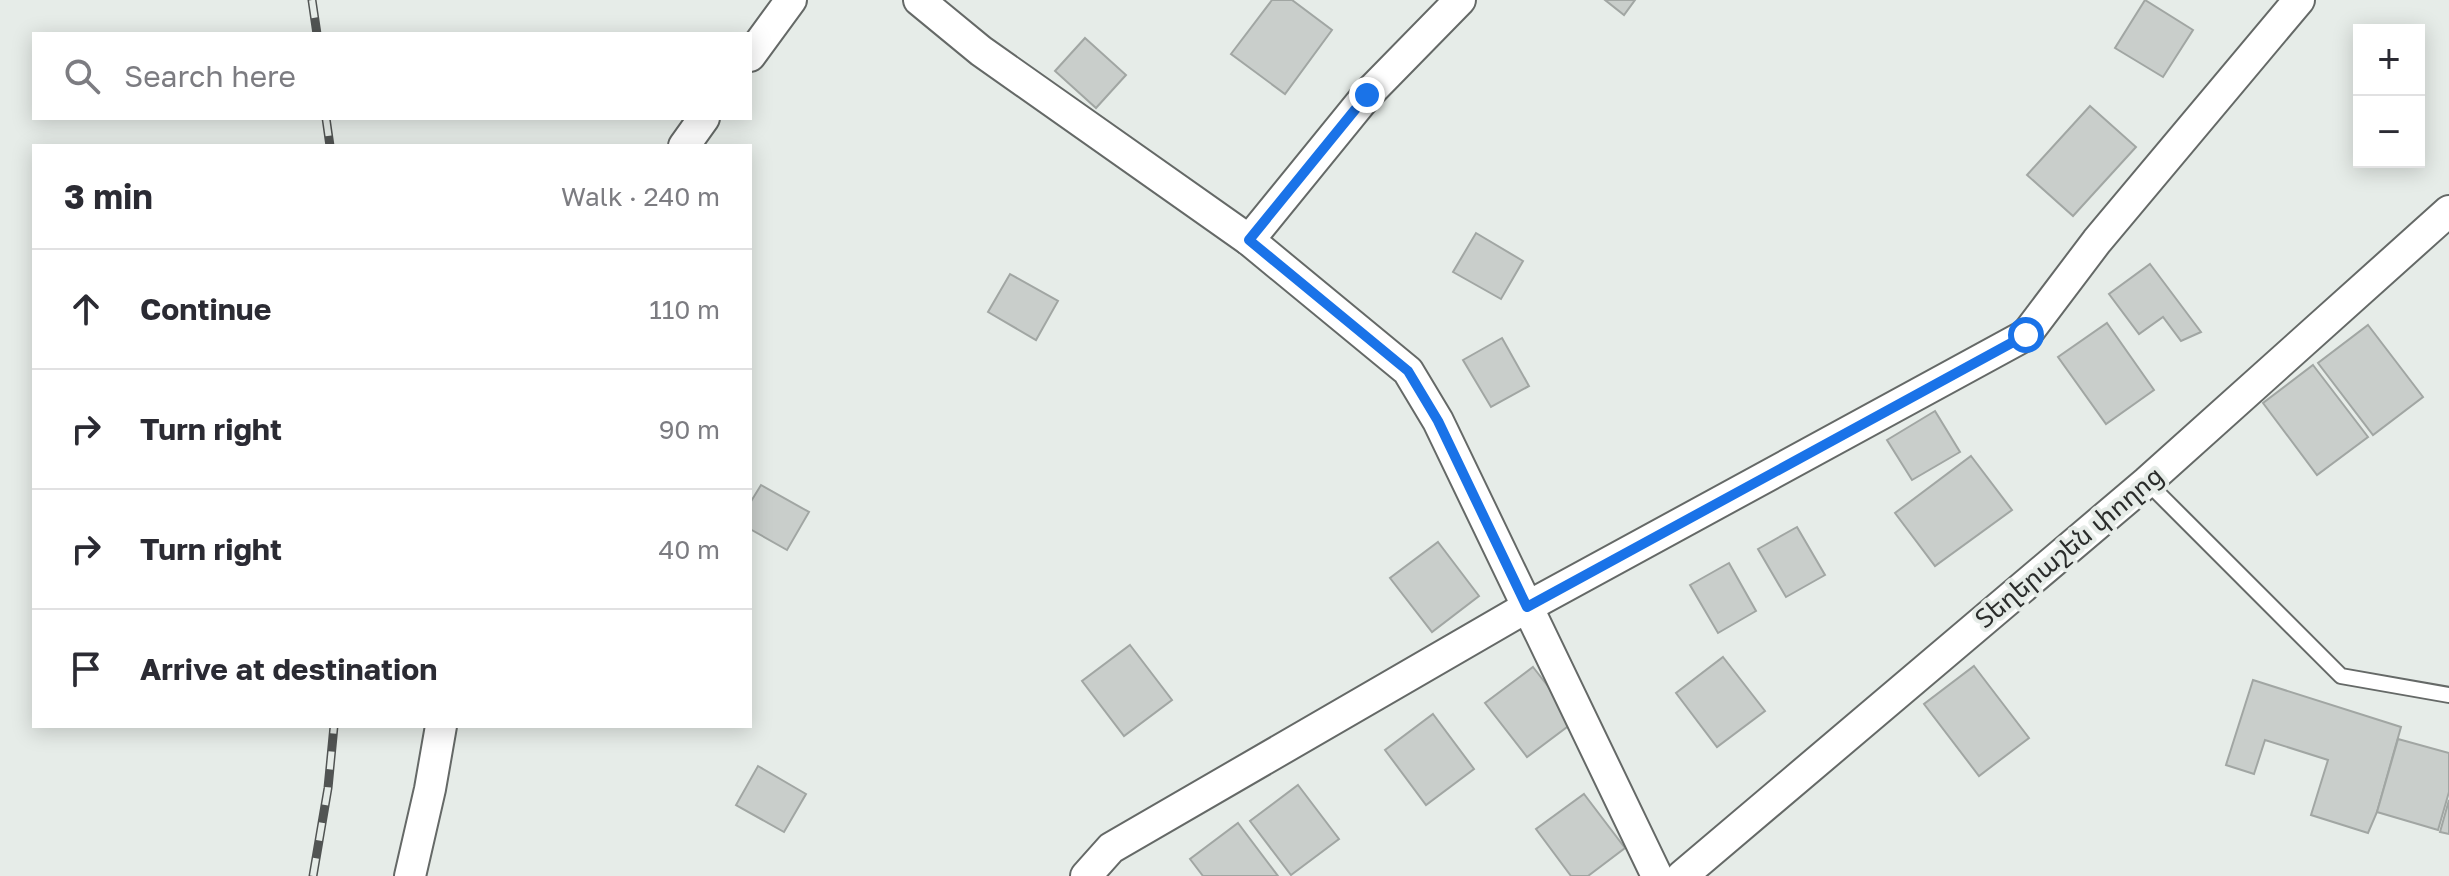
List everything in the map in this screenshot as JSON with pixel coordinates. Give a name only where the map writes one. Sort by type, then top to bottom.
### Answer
[{"type":"street","points":[[752,53],[791,0]]},
{"type":"street","points":[[919,0],[981,51],[1249,240],[1408,371],[1438,421],[1657,876]]},
{"type":"street","points":[[1249,240],[1367,95],[1460,0]]},
{"type":"street","points":[[1086,876],[1111,848],[1527,607],[2026,335],[2097,241],[2299,0]]},
{"type":"street","points":[[685,144],[703,120]]},
{"type":"street","name":"Տեղերաշեն փողոց","points":[[1682,876],[2147,482],[2449,211]]},
{"type":"street","points":[[410,876],[441,728]]},
{"type":"lane","points":[[2147,482],[2341,676],[2449,695]]},
{"type":"building","points":[[1272,0],[1292,0],[1332,30],[1285,94],[1231,54]]},
{"type":"building","points":[[1605,0],[1635,0],[1624,15]]},
{"type":"building","points":[[2145,0],[2193,30],[2163,77],[2115,48]]},
{"type":"building","points":[[1085,38],[1126,75],[1096,108],[1055,71]]},
{"type":"building","points":[[2090,106],[2136,147],[2073,216],[2027,175]]},
{"type":"building","points":[[1476,233],[1523,261],[1501,299],[1453,272]]},
{"type":"building","points":[[2150,264],[2201,332],[2181,341],[2163,317],[2139,334],[2109,294]]},
{"type":"building","points":[[1010,274],[1058,301],[1036,340],[988,312]]},
{"type":"building","points":[[2107,323],[2154,390],[2106,424],[2058,357]]},
{"type":"building","points":[[2368,325],[2423,397],[2373,435],[2318,363]]},
{"type":"building","points":[[1502,338],[1529,386],[1491,407],[1463,360]]},
{"type":"building","points":[[2313,365],[2368,437],[2317,475],[2263,403]]},
{"type":"building","points":[[1935,411],[1960,452],[1912,480],[1887,440]]},
{"type":"building","points":[[1971,456],[2012,510],[1935,566],[1895,513]]},
{"type":"building","points":[[761,485],[809,512],[787,550],[752,530],[752,500]]},
{"type":"building","points":[[1797,527],[1825,575],[1786,597],[1758,549]]},
{"type":"building","points":[[1438,542],[1479,596],[1432,632],[1390,578]]},
{"type":"building","points":[[1729,563],[1756,611],[1718,633],[1690,585]]},
{"type":"building","points":[[1130,645],[1172,700],[1124,736],[1082,681]]},
{"type":"building","points":[[1723,657],[1765,711],[1717,747],[1676,693]]},
{"type":"building","points":[[1974,666],[2029,738],[1979,776],[1924,704]]},
{"type":"building","points":[[1533,667],[1575,721],[1527,757],[1485,703]]},
{"type":"building","points":[[2253,680],[2401,727],[2368,833],[2311,815],[2328,760],[2265,740],[2254,774],[2226,765]]},
{"type":"building","points":[[1433,714],[1474,769],[1426,805],[1385,750]]},
{"type":"building","points":[[2398,739],[2449,753],[2449,792],[2438,830],[2377,812]]},
{"type":"building","points":[[758,766],[806,794],[784,832],[736,805]]},
{"type":"building","points":[[1298,785],[1339,839],[1291,875],[1250,821]]},
{"type":"building","points":[[1584,794],[1625,848],[1588,876],[1571,876],[1536,829]]},
{"type":"building","points":[[2449,800],[2449,834],[2440,832]]},
{"type":"building","points":[[1238,823],[1278,876],[1203,876],[1190,859]]},
{"type":"railway","points":[[312,0],[317,32]]},
{"type":"railway","points":[[326,120],[330,144]]},
{"type":"railway","points":[[313,876],[328,788],[334,728]]},
{"type":"route","points":[[1367,95],[1249,240],[1408,371],[1438,421],[1527,607],[2026,335]]}]
